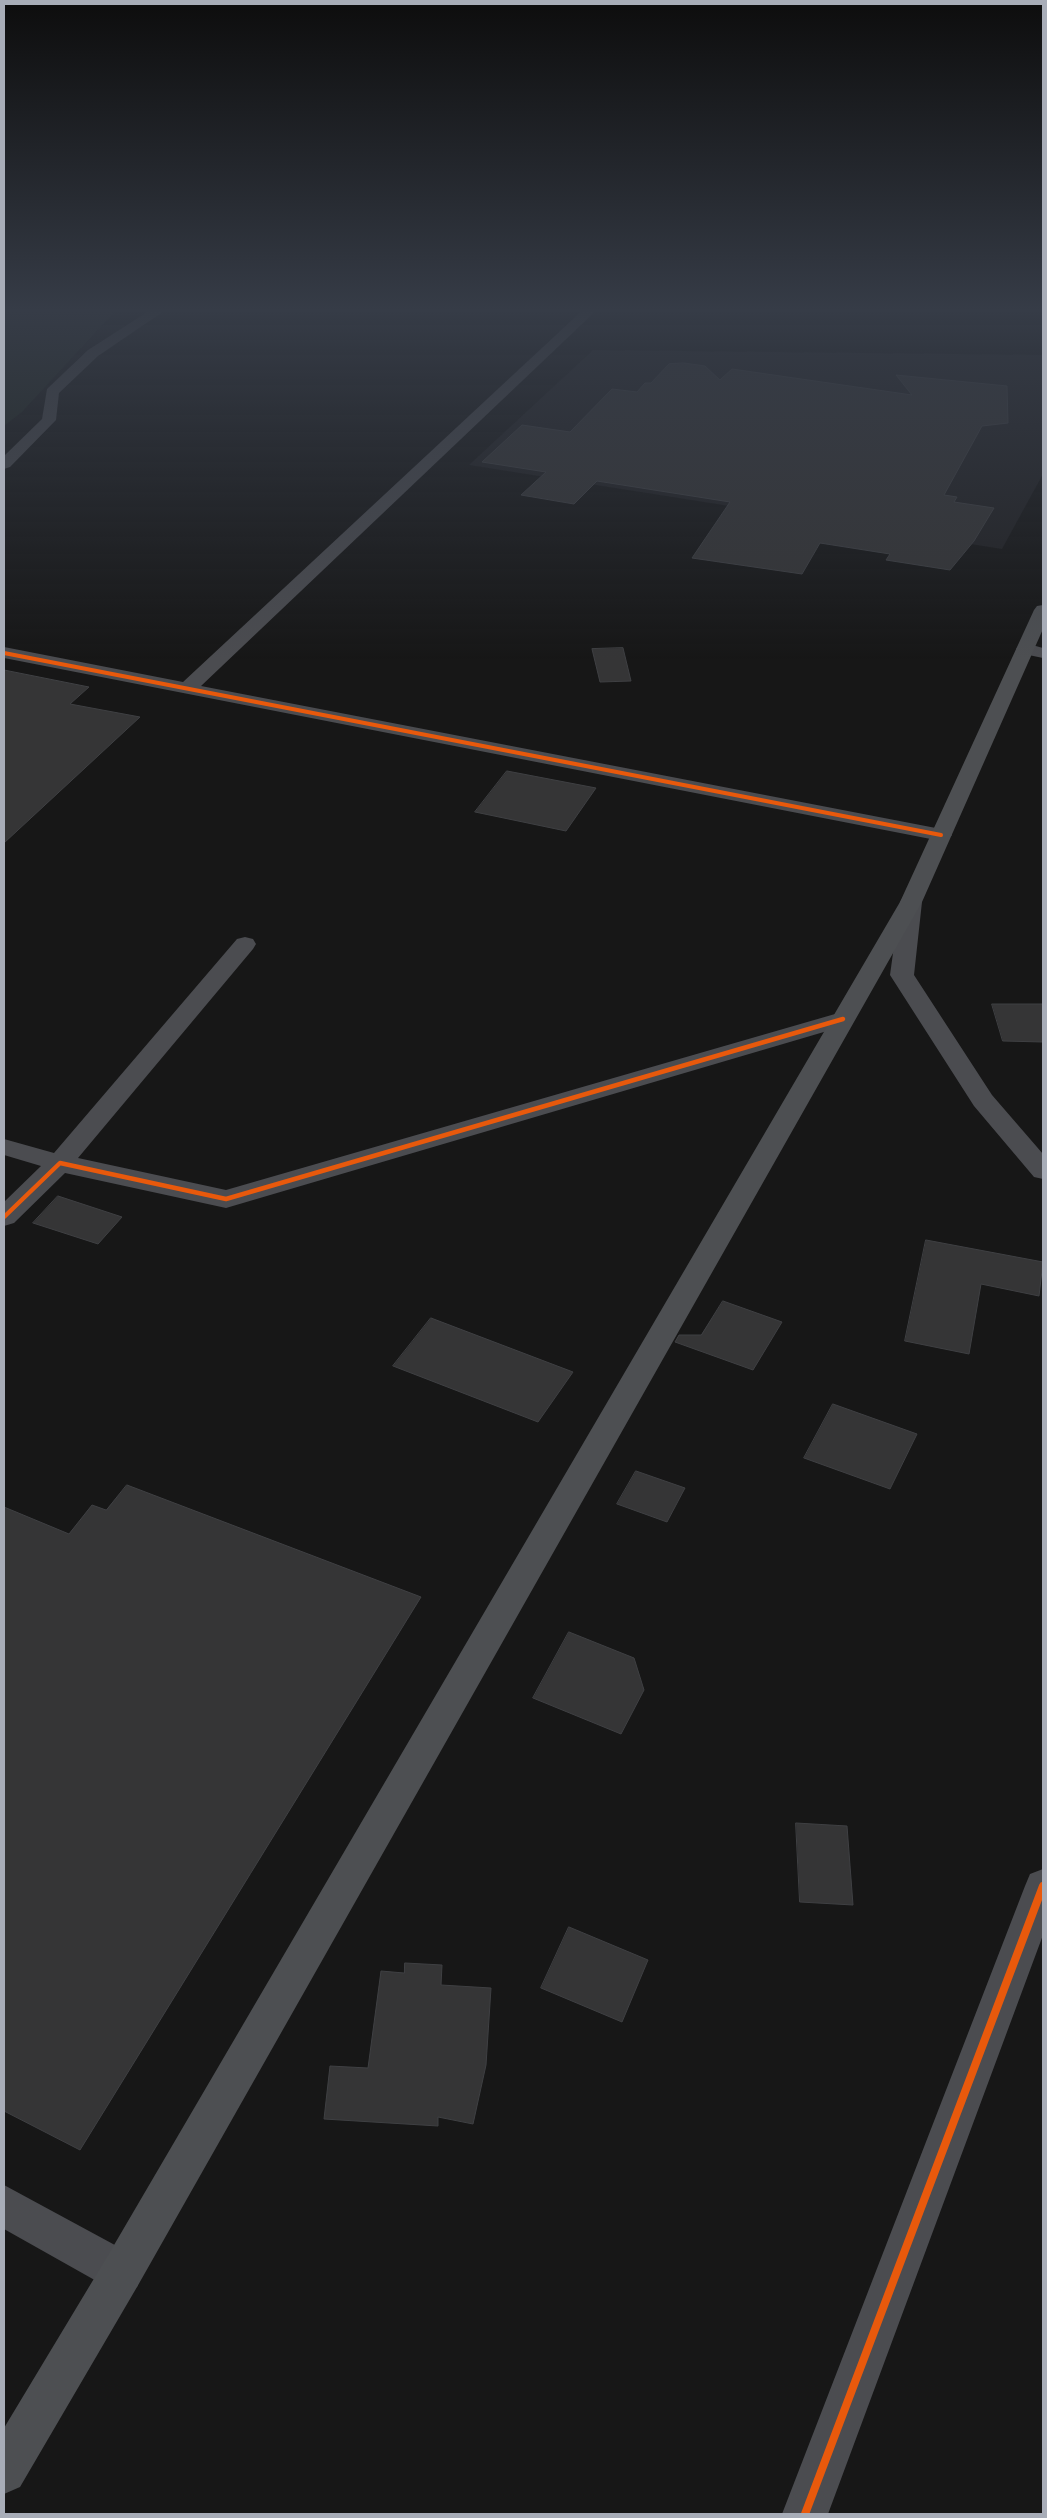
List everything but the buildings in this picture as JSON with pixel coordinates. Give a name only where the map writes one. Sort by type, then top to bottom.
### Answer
[{"type":"main road","points":[[4,2471],[122,2272],[911,902],[941,835],[1034,651],[1043,610]]},
{"type":"street","points":[[4,464],[45,425]]},
{"type":"street","points":[[187,689],[469,425]]},
{"type":"street","points":[[4,653],[941,835]]},
{"type":"street","points":[[911,902],[902,975],[983,1100],[1043,1170]]},
{"type":"street","points":[[4,1217],[60,1163],[245,944]]},
{"type":"street","points":[[4,1148],[60,1163],[226,1200],[844,1019]]},
{"type":"street","points":[[805,2514],[1043,1886]]},
{"type":"street","points":[[4,2206],[122,2272]]},
{"type":"shaded area","points":[[513,425],[1043,425],[1043,474],[1002,549],[469,465]]},
{"type":"cycle path","points":[[4,653],[941,835]]},
{"type":"cycle path","points":[[4,1217],[60,1163],[226,1199],[843,1019]]},
{"type":"cycle path","points":[[805,2514],[1043,1886]]}]
